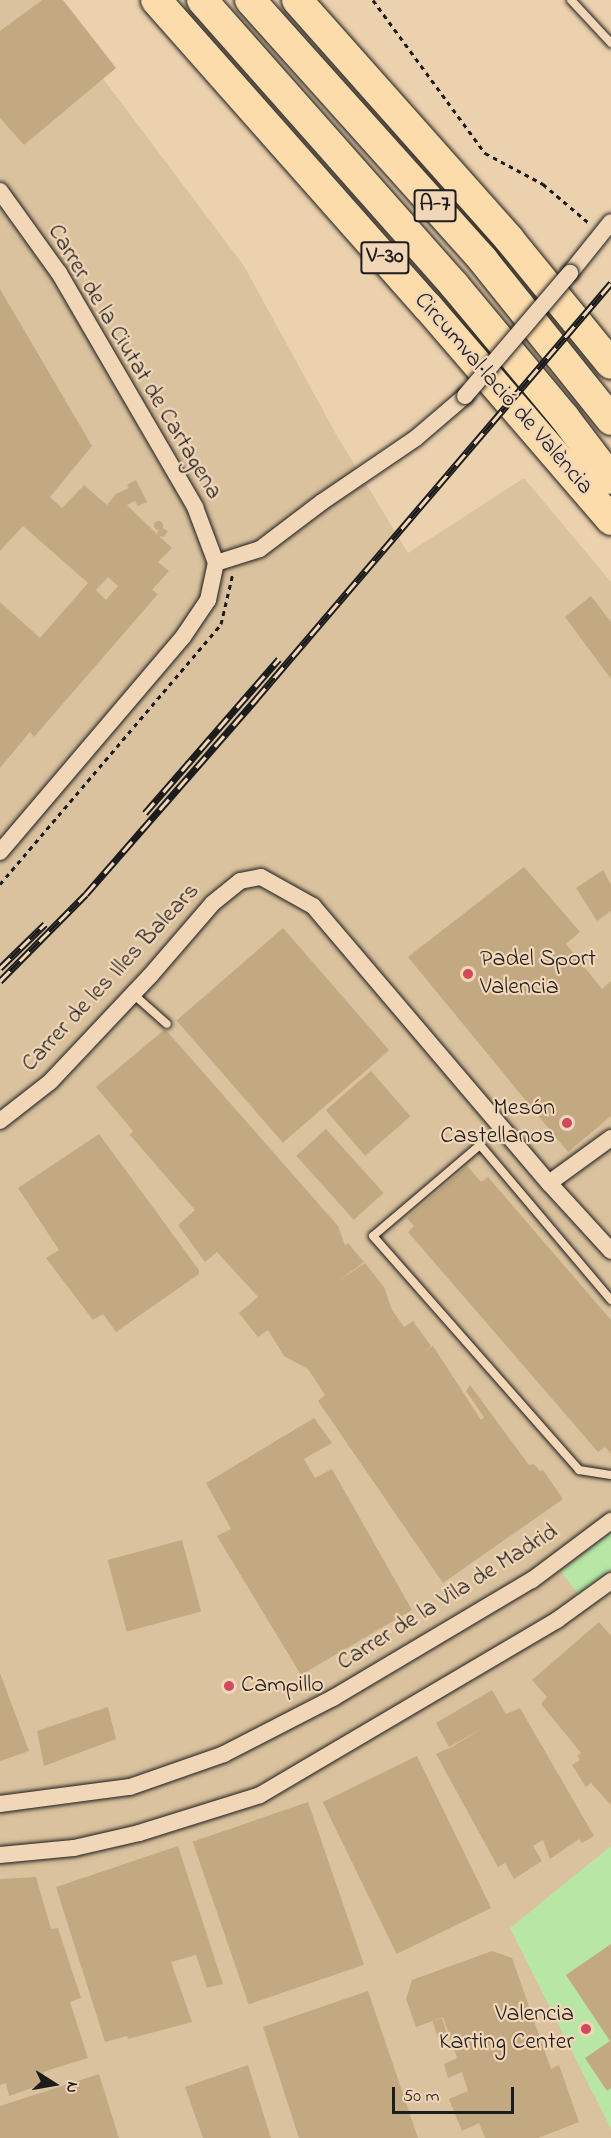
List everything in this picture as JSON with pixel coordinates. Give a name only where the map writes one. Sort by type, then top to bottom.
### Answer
[{"type":"highway","name":"Circumval·lació de València","points":[[156,0],[428,307],[611,520]]},
{"type":"highway","name":"A-7","points":[[201,0],[454,285],[564,417],[611,479]]},
{"type":"highway","name":"A-7","points":[[250,0],[483,261],[611,420]]},
{"type":"highway","points":[[297,0],[509,239],[611,364]]},
{"type":"street","name":"Carrer de la Ciutat de Cartagena","points":[[1,193],[59,273],[195,507],[216,563]]},
{"type":"street","points":[[0,852],[183,637],[208,600],[216,563],[260,549],[322,502],[416,438],[465,396],[570,273],[605,228]]},
{"type":"street","name":"Carrer de les Illes Balears","points":[[0,1120],[50,1082],[133,994],[213,903],[240,881],[261,877],[313,906],[549,1183]]},
{"type":"street","points":[[611,1138],[549,1183],[611,1251]]},
{"type":"street","name":"Carrer de la Vila de Madrid","points":[[0,1804],[130,1787],[224,1754],[333,1698],[532,1580],[611,1521]]},
{"type":"street","points":[[0,1855],[74,1848],[96,1843],[139,1833],[260,1795],[557,1620],[611,1581]]},
{"type":"lane","points":[[571,0],[611,43]]},
{"type":"lane","points":[[133,994],[167,1024]]},
{"type":"lane","points":[[611,1300],[480,1145],[373,1236],[579,1470],[611,1475]]},
{"type":"path","points":[[374,0],[485,153],[543,184],[605,228]]},
{"type":"path","points":[[0,884],[221,624],[233,577],[234,557]]},
{"type":"shaded area","points":[[0,0],[44,0],[244,266],[336,434],[408,553],[524,478],[611,582],[611,2138],[0,2138]]},
{"type":"green space","points":[[611,1533],[611,1570],[578,1594],[561,1572]]},
{"type":"green space","name":"Valencia Karting Center","points":[[611,1846],[611,2129],[510,1928]]},
{"type":"building","points":[[42,0],[63,0],[116,68],[24,145],[0,118],[0,31]]},
{"type":"building","points":[[0,289],[92,446],[50,497],[62,508],[84,485],[107,505],[116,494],[129,488],[127,485],[136,480],[147,502],[138,506],[135,501],[127,505],[158,535],[157,532],[162,528],[168,531],[164,537],[159,536],[172,548],[158,562],[169,571],[152,590],[158,594],[34,737],[30,732],[0,768],[0,602],[40,638],[88,583],[23,526],[0,551]],"holes":[[[108,577],[118,586],[106,600],[96,590]]]},
{"type":"building","points":[[158,520],[163,525],[158,530],[153,525]]},
{"type":"building","points":[[591,596],[611,622],[611,679],[565,617]]},
{"type":"building","points":[[524,867],[580,932],[566,944],[602,989],[611,981],[611,1116],[568,1152],[408,957]]},
{"type":"building","points":[[603,870],[611,885],[611,911],[597,921],[576,888]]},
{"type":"building","points":[[283,928],[389,1050],[283,1143],[177,1021]]},
{"type":"building","points":[[165,1029],[338,1226],[345,1245],[348,1243],[364,1262],[337,1282],[365,1263],[384,1287],[392,1310],[404,1327],[413,1321],[431,1346],[423,1352],[433,1346],[481,1420],[484,1417],[466,1391],[470,1385],[529,1465],[534,1464],[540,1471],[543,1470],[563,1499],[443,1583],[318,1401],[325,1395],[308,1369],[284,1356],[268,1330],[258,1337],[239,1313],[258,1297],[217,1252],[205,1262],[178,1225],[195,1210],[130,1135],[133,1131],[96,1087]]},
{"type":"building","points":[[371,1071],[410,1116],[365,1156],[326,1110]]},
{"type":"building","points":[[326,1129],[384,1193],[354,1220],[296,1156]]},
{"type":"building","points":[[99,1134],[199,1270],[199,1274],[116,1332],[103,1314],[93,1320],[46,1258],[59,1250],[18,1188]]},
{"type":"building","points":[[467,1166],[481,1182],[488,1177],[611,1320],[611,1454],[605,1447],[598,1452],[408,1232],[414,1226],[407,1218]]},
{"type":"building","points":[[314,1418],[332,1443],[304,1459],[315,1478],[332,1469],[412,1610],[301,1675],[217,1536],[231,1529],[206,1483]]},
{"type":"building","points":[[182,1540],[201,1611],[127,1631],[108,1560]]},
{"type":"building","points":[[599,1622],[611,1636],[611,1805],[591,1783],[586,1787],[572,1765],[580,1760],[577,1756],[581,1753],[541,1704],[547,1697],[532,1680]]},
{"type":"building","points":[[0,1673],[29,1751],[0,1761]]},
{"type":"building","points":[[492,1690],[506,1714],[520,1708],[594,1836],[582,1843],[579,1839],[550,1859],[543,1840],[533,1846],[542,1861],[514,1879],[505,1863],[498,1867],[436,1754],[452,1747],[481,1729],[449,1747],[436,1723]]},
{"type":"building","points":[[108,1707],[116,1739],[44,1766],[37,1731]]},
{"type":"building","points":[[417,1756],[491,1908],[397,1954],[323,1802]]},
{"type":"building","points":[[308,1802],[364,1965],[249,2004],[193,1842]]},
{"type":"building","points":[[178,1846],[223,1984],[207,1988],[196,1955],[171,1962],[192,2022],[128,2039],[127,2036],[105,2042],[56,1887]]},
{"type":"building","points":[[36,1877],[51,1929],[58,1928],[81,1998],[70,2002],[88,2058],[43,2072],[46,2083],[9,2096],[6,2083],[0,2085],[0,1879]]},
{"type":"building","points":[[611,1944],[611,2088],[607,2091],[585,2058],[610,2041],[566,1975]]},
{"type":"building","points":[[492,1951],[512,1958],[551,2069],[559,2065],[579,2122],[538,2138],[485,2138],[479,2123],[462,2131],[449,2099],[468,2091],[462,2072],[448,2078],[444,2064],[457,2058],[443,2017],[416,2027],[406,1999],[412,1980]]},
{"type":"building","points":[[368,1991],[418,2138],[299,2138],[263,2027]]},
{"type":"building","points":[[442,2018],[447,2033],[437,2036],[432,2021]]},
{"type":"building","points":[[248,2065],[271,2138],[203,2138],[185,2087]]},
{"type":"building","points":[[99,2074],[119,2138],[0,2138],[0,2106]]},
{"type":"railway","points":[[0,981],[86,894],[256,699],[611,283]]},
{"type":"railway","points":[[145,813],[279,659]]},
{"type":"railway","points":[[0,968],[45,924]]},
{"type":"place","name":"Padel Sport Valencia","points":[[468,974]]},
{"type":"place","name":"Mesón Castellanos","points":[[567,1123]]},
{"type":"place","name":"Campillo","points":[[229,1686]]},
{"type":"place","name":"Valencia Karting Center","points":[[586,2029]]}]
